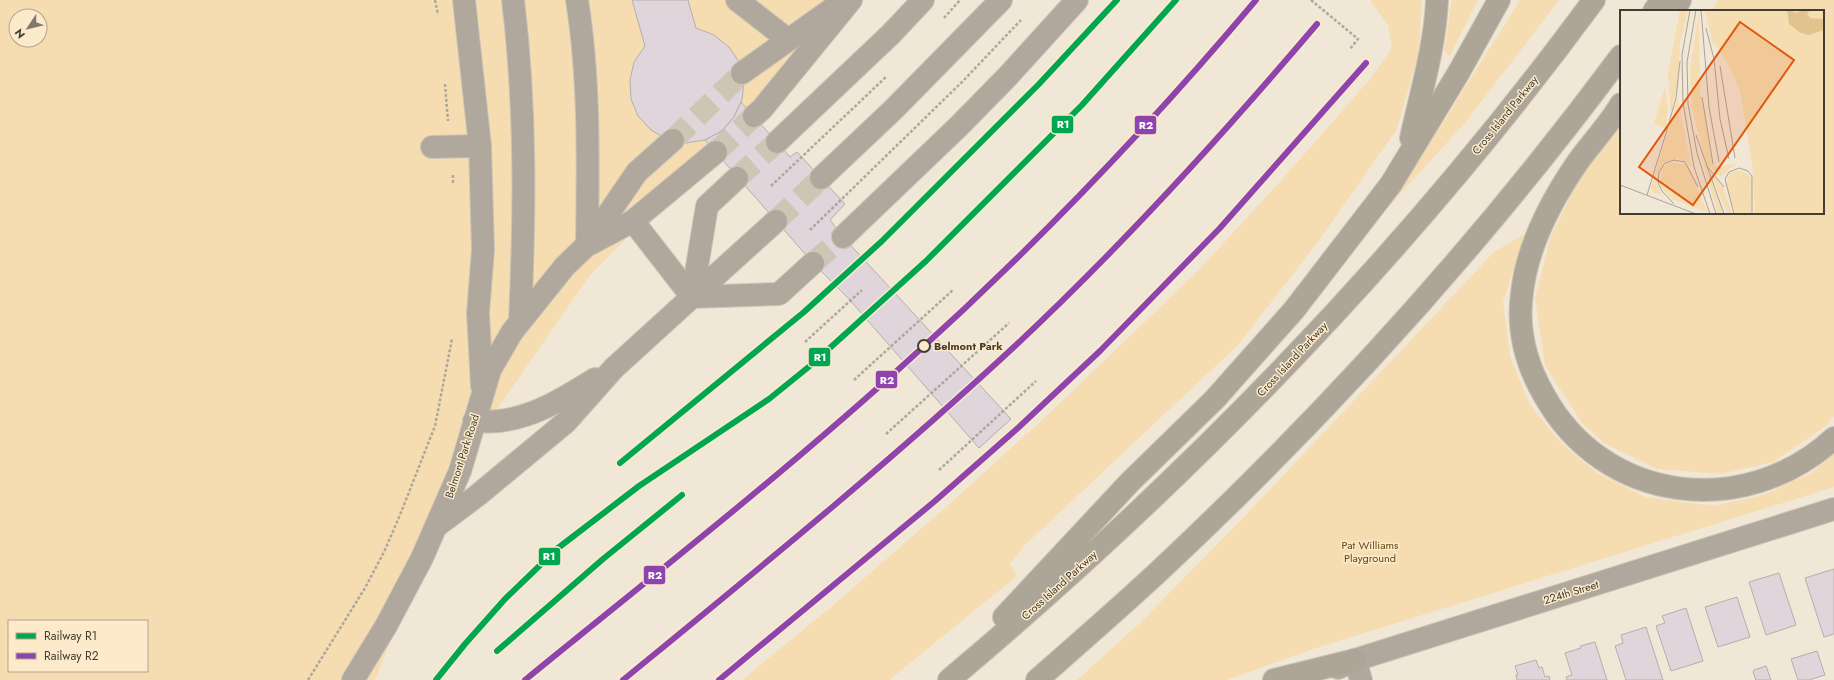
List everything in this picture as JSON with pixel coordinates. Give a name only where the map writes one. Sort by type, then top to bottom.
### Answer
[{"type":"highway","points":[[1408,154],[1436,25],[1437,0]]},
{"type":"highway","points":[[946,680],[1130,482],[1177,438],[1255,356],[1294,310],[1391,184],[1458,72],[1498,0]]},
{"type":"highway","name":"Cross Island Parkway","points":[[949,680],[1086,561],[1160,492],[1234,420],[1300,351],[1375,270],[1443,191],[1507,113],[1594,0]]},
{"type":"highway","points":[[1655,10],[1662,0]]},
{"type":"highway","points":[[1675,10],[1680,0]]},
{"type":"highway","points":[[1037,680],[1161,569],[1270,462],[1333,397],[1502,208],[1620,57]]},
{"type":"highway","points":[[1620,105],[1578,162],[1554,202],[1534,245],[1526,268],[1522,293],[1522,338],[1537,383],[1548,402],[1561,422],[1592,452],[1629,474],[1651,483],[1672,487],[1719,490],[1764,480],[1803,463],[1834,438]]},
{"type":"highway","points":[[1274,680],[1355,660]]},
{"type":"street","points":[[464,0],[480,146],[483,250],[478,313],[482,392]]},
{"type":"street","points":[[513,0],[520,64],[524,146],[520,320]]},
{"type":"street","points":[[577,0],[587,113],[587,245]]},
{"type":"street","points":[[737,0],[787,39]]},
{"type":"street","points":[[742,73],[787,39],[845,0]]},
{"type":"street","points":[[754,116],[762,109],[803,60],[851,0]]},
{"type":"street","points":[[777,142],[891,34],[923,0]]},
{"type":"street","points":[[821,178],[894,109],[1000,0]]},
{"type":"street","points":[[843,237],[959,126],[1008,76],[1077,0]]},
{"type":"street","points":[[587,245],[637,172],[673,140]]},
{"type":"street","points":[[432,147],[480,146]]},
{"type":"street","points":[[587,245],[633,221],[716,152]]},
{"type":"street","points":[[692,297],[707,206],[737,178]]},
{"type":"street","points":[[633,221],[692,297]]},
{"type":"street","points":[[437,525],[478,495],[566,422],[614,368],[776,221]]},
{"type":"street","name":"Belmont Park Road","points":[[353,680],[405,594],[437,525],[460,471],[482,392],[490,370],[520,320],[565,266],[587,245]]},
{"type":"street","points":[[692,297],[779,294],[813,263]]},
{"type":"street","points":[[474,421],[498,421],[537,412],[555,404],[614,368]]},
{"type":"street","name":"224th Street","points":[[1311,680],[1355,660],[1834,509]]},
{"type":"street","points":[[1355,660],[1361,680]]},
{"type":"path","points":[[1311,0],[1358,39],[1350,49]]},
{"type":"path","points":[[810,230],[963,81],[1025,16]]},
{"type":"path","points":[[771,186],[852,110]]},
{"type":"path","points":[[453,175],[454,191]]},
{"type":"path","points":[[805,342],[862,290]]},
{"type":"path","points":[[854,380],[953,290]]},
{"type":"path","points":[[886,434],[1009,323]]},
{"type":"path","points":[[308,680],[365,588],[384,552],[400,515],[435,426],[454,331]]},
{"type":"path","points":[[939,470],[1036,381]]},
{"type":"green space","points":[[0,0],[864,0],[590,275],[464,457],[375,680],[0,680]]},
{"type":"green space","points":[[1370,0],[1422,0],[1419,52],[1397,129],[1320,239],[1238,345],[1025,545],[1010,563],[1017,576],[889,680],[742,680],[831,607],[936,516],[1039,423],[1198,271],[1286,175],[1371,78],[1392,48],[1388,25]]},
{"type":"green space","points":[[1452,0],[1478,0],[1450,56],[1444,51]]},
{"type":"green space","points":[[1520,0],[1559,0],[1465,123],[1356,242],[1442,124]]},
{"type":"green space","points":[[1718,0],[1834,0],[1834,416],[1826,426],[1773,462],[1721,474],[1657,469],[1604,443],[1581,422],[1545,365],[1535,299],[1550,238],[1585,167],[1620,118],[1620,214],[1824,214],[1824,10],[1712,10]]},
{"type":"green space","name":"Pat Williams Playground","points":[[1526,233],[1503,302],[1510,356],[1530,405],[1561,443],[1597,473],[1645,497],[1714,506],[1763,495],[1813,472],[1834,453],[1834,487],[1316,648],[1227,680],[1077,680],[1141,622],[1245,516],[1494,252]]},
{"type":"building","points":[[632,0],[688,0],[696,28],[714,35],[729,47],[740,63],[744,82],[742,100],[734,117],[722,131],[705,140],[686,143],[668,140],[651,130],[638,116],[631,99],[630,80],[634,62],[645,46]]},
{"type":"building","points":[[741,102],[790,157],[797,152],[845,204],[830,220],[843,237],[1011,419],[979,448],[848,298],[813,263],[705,140],[722,131],[734,117]]},
{"type":"building","points":[[1834,569],[1834,634],[1824,637],[1805,578]]},
{"type":"building","points":[[1779,573],[1796,625],[1766,635],[1749,582]]},
{"type":"building","points":[[1737,597],[1750,637],[1718,647],[1705,607]]},
{"type":"building","points":[[1686,608],[1703,661],[1671,671],[1656,626],[1665,623],[1662,616]]},
{"type":"building","points":[[1646,627],[1663,680],[1626,680],[1615,646],[1623,643],[1621,635]]},
{"type":"building","points":[[1595,642],[1607,680],[1567,680],[1566,677],[1572,675],[1565,653],[1581,648],[1580,646]]},
{"type":"building","points":[[1817,651],[1825,675],[1809,680],[1798,680],[1791,659]]},
{"type":"building","points":[[1536,660],[1539,668],[1542,667],[1545,677],[1549,676],[1550,680],[1517,680],[1516,675],[1518,675],[1515,666]]},
{"type":"building","points":[[1766,666],[1771,680],[1756,680],[1753,672],[1754,670]]},
{"type":"tunnel","points":[[673,140],[742,73]]},
{"type":"tunnel","points":[[716,152],[754,116]]},
{"type":"tunnel","points":[[737,178],[777,142]]},
{"type":"tunnel","points":[[776,221],[821,178]]},
{"type":"tunnel","points":[[813,263],[843,237]]},
{"type":"rail line","name":"R1","points":[[620,463],[804,312],[882,241],[1039,84],[1117,0]]},
{"type":"rail line","name":"R1","points":[[436,680],[465,644],[505,599],[558,548],[639,486],[769,399],[811,365],[926,261],[1082,105],[1176,0]]},
{"type":"rail line","name":"R2","points":[[525,680],[769,482],[864,400],[957,316],[1090,185],[1174,94],[1256,0]]},
{"type":"rail line","name":"R2","points":[[623,680],[871,474],[1015,346],[1094,269],[1171,189],[1317,24]]},
{"type":"rail line","name":"R2","points":[[719,680],[935,501],[1019,427],[1100,351],[1220,228],[1366,63]]},
{"type":"rail line","name":"R1","points":[[497,651],[603,559],[682,495]]},
{"type":"place","name":"Belmont Park","points":[[924,346]]}]
